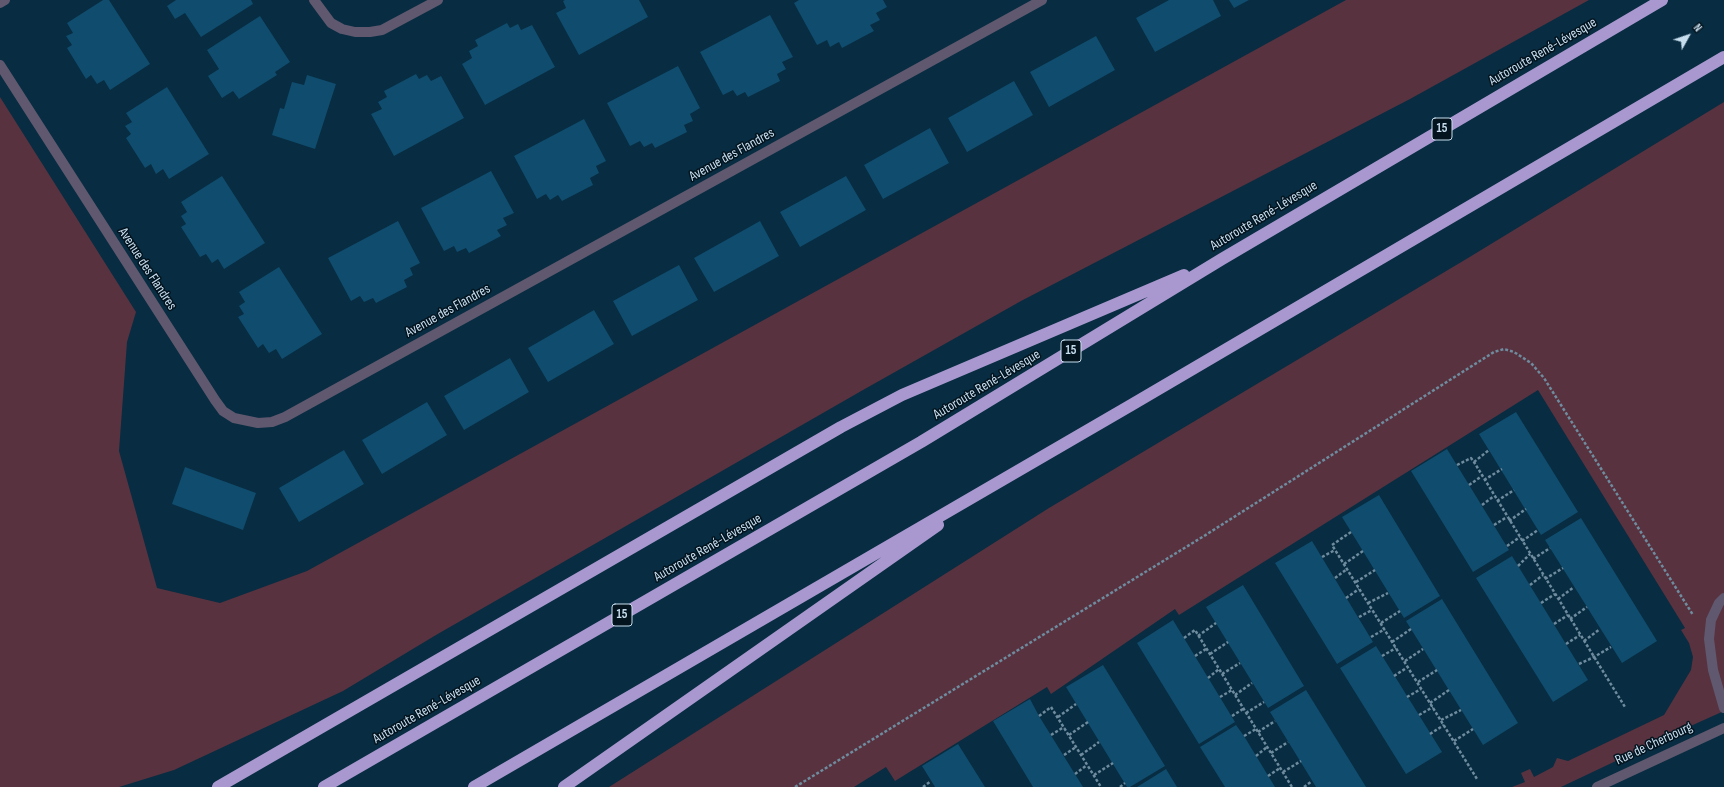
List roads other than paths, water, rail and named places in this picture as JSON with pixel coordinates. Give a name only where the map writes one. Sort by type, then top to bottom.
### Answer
[{"type":"highway","name":"Autoroute René-Lévesque","points":[[324,787],[921,442],[1222,259],[1662,0]]},
{"type":"highway","points":[[474,787],[1724,57]]},
{"type":"highway","points":[[218,787],[848,423],[902,395],[1222,259]]},
{"type":"highway","points":[[564,787],[1002,479]]},
{"type":"street","points":[[0,3],[5,0]]},
{"type":"street","points":[[314,0],[331,23],[342,29],[355,32],[370,32],[388,27],[438,0]]},
{"type":"street","name":"Avenue des Flandres","points":[[0,65],[215,400],[223,411],[234,418],[258,423],[272,422],[285,417],[1042,0]]},
{"type":"street","points":[[1724,598],[1719,603],[1711,620],[1709,639],[1713,670],[1724,708]]},
{"type":"street","name":"Rue de Cherbourg","points":[[1597,787],[1724,728]]}]
